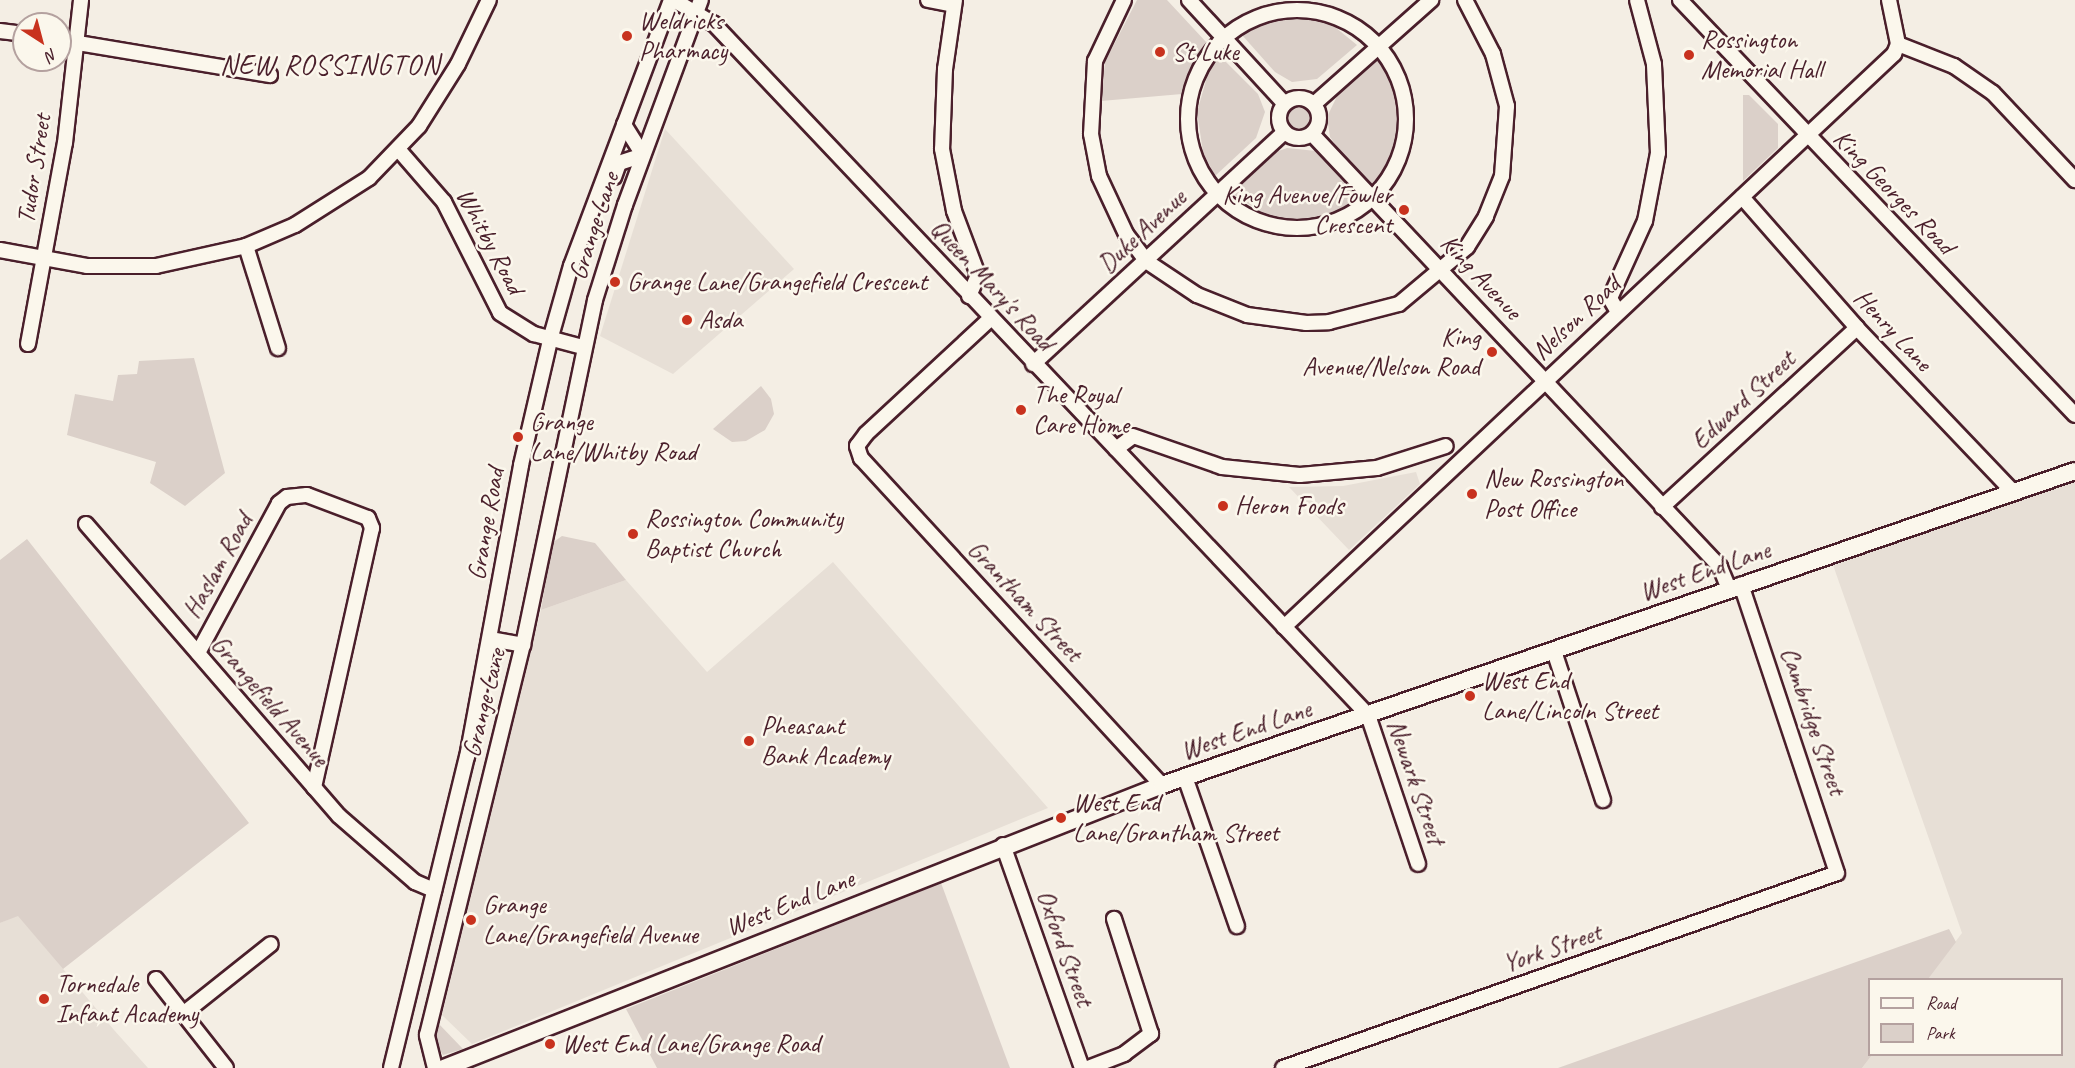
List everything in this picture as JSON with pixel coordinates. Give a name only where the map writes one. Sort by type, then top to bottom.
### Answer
[{"type":"street","name":"Tudor Street","points":[[28,344],[65,143],[81,0]]},
{"type":"street","points":[[0,250],[43,261],[87,266],[156,266],[246,246],[340,200],[398,149],[438,99],[489,0]]},
{"type":"street","name":"Queen Mary's Road","points":[[672,0],[699,5],[714,24],[990,319],[1368,716]]},
{"type":"street","name":"Grange Road","points":[[392,1068],[467,757],[521,465],[550,340],[591,214],[672,0]]},
{"type":"street","points":[[927,0],[955,2],[945,69],[942,149],[951,202],[978,275],[969,296]]},
{"type":"street","points":[[1124,0],[1095,61],[1091,134],[1099,176],[1114,212],[1146,261],[1175,282],[1224,307],[1265,319],[1306,323],[1329,322],[1400,304],[1443,270],[1467,247],[1496,196],[1508,129],[1502,80],[1465,0]]},
{"type":"street","points":[[1189,0],[1284,103]]},
{"type":"street","points":[[1314,104],[1431,0]]},
{"type":"street","points":[[1618,312],[1610,298],[1645,221],[1658,153],[1654,64],[1637,0]]},
{"type":"street","name":"King Georges Road","points":[[1680,0],[1806,135],[2075,415]]},
{"type":"street","points":[[1889,0],[1898,44],[1954,66],[1993,93],[2075,180]]},
{"type":"street","name":"Grange Lane","points":[[435,1068],[427,1035],[523,645],[583,347],[601,277],[643,155],[699,5]]},
{"type":"street","points":[[1301,9],[1330,14],[1354,25],[1379,47],[1396,76],[1405,119],[1397,162],[1372,197],[1341,219],[1304,227],[1253,219],[1217,193],[1196,165],[1187,116],[1199,71],[1224,38],[1253,19],[1301,9]]},
{"type":"street","points":[[72,42],[270,75]]},
{"type":"street","name":"Nelson Road","points":[[1284,627],[1894,54],[1898,44]]},
{"type":"street","points":[[1296,98],[1314,104],[1319,122],[1312,134],[1299,139],[1284,132],[1278,120],[1284,103],[1296,98]]},
{"type":"street","name":"Grange Lane","points":[[624,124],[643,155]]},
{"type":"street","name":"Duke Avenue","points":[[1033,364],[1284,132]]},
{"type":"street","name":"King Avenue","points":[[1312,134],[1443,270],[1720,567],[1735,587]]},
{"type":"street","name":"Whitby Road","points":[[398,149],[444,202],[500,313],[518,326],[550,340]]},
{"type":"street","name":"Grange Lane","points":[[591,214],[606,196],[619,163],[643,155]]},
{"type":"street","name":"Henry Lane","points":[[1742,197],[1857,327],[2013,492]]},
{"type":"street","points":[[246,246],[278,348]]},
{"type":"street","name":"Grantham Street","points":[[990,319],[855,445],[861,458],[1162,785]]},
{"type":"street","name":"Edward Street","points":[[1662,507],[1857,327]]},
{"type":"street","points":[[550,340],[583,347]]},
{"type":"street","points":[[1116,449],[1133,436],[1222,467],[1300,475],[1377,468],[1446,446]]},
{"type":"street","name":"West End Lane","points":[[444,1068],[1003,845],[1162,785],[2075,471]]},
{"type":"street","name":"Haslam Road","points":[[198,653],[279,503],[296,494],[307,495],[362,513],[372,528],[314,788]]},
{"type":"street","name":"Grangefield Avenue","points":[[86,524],[314,788],[370,845],[433,894],[459,903]]},
{"type":"street","name":"Cambridge Street","points":[[1735,587],[1837,873]]},
{"type":"street","points":[[490,639],[523,645]]},
{"type":"street","points":[[1554,651],[1602,800]]},
{"type":"street","name":"Newark Street","points":[[1368,716],[1418,864]]},
{"type":"street","points":[[1185,777],[1237,926]]},
{"type":"street","name":"Oxford Street","points":[[1003,845],[1082,1068]]},
{"type":"street","name":"York Street","points":[[1283,1068],[1837,873]]},
{"type":"street","points":[[1088,1068],[1124,1054],[1151,1034],[1114,919]]},
{"type":"street","points":[[183,1014],[271,944]]},
{"type":"street","points":[[156,980],[226,1068]]},
{"type":"shaded area","points":[[665,129],[794,269],[673,374],[600,336]]},
{"type":"shaded area","points":[[2075,468],[2075,1068],[1862,1068],[1871,1056],[2063,1056],[2063,978],[1928,978],[1962,933],[1833,565]]},
{"type":"shaded area","points":[[1416,472],[1420,484],[1349,550],[1289,487],[1343,486]]},
{"type":"shaded area","name":"Pheasant Bank Academy","points":[[833,562],[1048,808],[472,1044],[442,1015],[541,610],[626,580],[707,672]]},
{"type":"shaded area","name":"Tornedale Infant Academy","points":[[18,915],[148,1068],[0,1068],[0,923]]},
{"type":"green space","points":[[1137,0],[1167,0],[1207,43],[1194,60],[1182,94],[1101,101],[1105,62]]},
{"type":"green space","points":[[1278,18],[1315,18],[1330,23],[1357,45],[1317,79],[1292,82],[1275,72],[1242,35]]},
{"type":"green space","points":[[1219,55],[1258,94],[1265,112],[1256,138],[1215,176],[1203,152],[1197,112],[1209,70]]},
{"type":"green space","points":[[1378,57],[1395,90],[1400,125],[1393,158],[1373,185],[1330,137],[1327,117],[1340,90]]},
{"type":"green space","points":[[1743,95],[1749,95],[1778,124],[1778,148],[1743,181]]},
{"type":"green space","points":[[1299,104],[1309,108],[1313,118],[1309,128],[1299,132],[1289,128],[1285,118],[1289,108]]},
{"type":"green space","points":[[1287,148],[1316,151],[1364,198],[1339,213],[1303,221],[1267,216],[1230,192],[1270,154]]},
{"type":"green space","points":[[194,358],[225,473],[185,506],[150,483],[156,462],[67,435],[75,394],[113,401],[118,375],[137,374],[139,361]]},
{"type":"green space","points":[[761,386],[771,399],[774,414],[765,430],[746,441],[732,442],[713,429]]},
{"type":"green space","points":[[562,536],[595,543],[626,580],[541,610],[552,543]]},
{"type":"green space","points":[[27,539],[249,823],[63,969],[18,916],[0,923],[0,560]]},
{"type":"green space","points":[[941,883],[1010,1068],[657,1068],[626,1009]]},
{"type":"green space","points":[[1949,929],[1956,942],[1929,978],[1868,978],[1868,1056],[1871,1056],[1862,1068],[1558,1068]]},
{"type":"green space","points":[[438,1023],[463,1049],[443,1055],[433,1039]]},
{"type":"place","name":"Weldricks Pharmacy","points":[[627,36]]},
{"type":"place","name":"St Luke","points":[[1160,52]]},
{"type":"place","name":"Rossington Memorial Hall","points":[[1689,55]]},
{"type":"place","name":"King Avenue/Fowler Crescent","points":[[1404,210]]},
{"type":"place","name":"Grange Lane/Grangefield Crescent","points":[[615,282]]},
{"type":"place","name":"Asda","points":[[687,320]]},
{"type":"place","name":"King Avenue/Nelson Road","points":[[1492,352]]},
{"type":"place","name":"The Royal Care Home","points":[[1021,410]]},
{"type":"place","name":"Grange Lane/Whitby Road","points":[[518,437]]},
{"type":"place","name":"New Rossington Post Office","points":[[1472,494]]},
{"type":"place","name":"Heron Foods","points":[[1223,506]]},
{"type":"place","name":"Rossington Community Baptist Church","points":[[633,534]]},
{"type":"place","name":"West End Lane/Lincoln Street","points":[[1470,696]]},
{"type":"place","name":"Pheasant Bank Academy","points":[[749,741]]},
{"type":"place","name":"West End Lane/Grantham Street","points":[[1061,818]]},
{"type":"place","name":"Grange Lane/Grangefield Avenue","points":[[471,920]]},
{"type":"place","name":"Tornedale Infant Academy","points":[[44,999]]},
{"type":"place","name":"West End Lane/Grange Road","points":[[550,1044]]},
{"type":"district","name":"NEW ROSSINGTON","points":[[330,65]]}]
